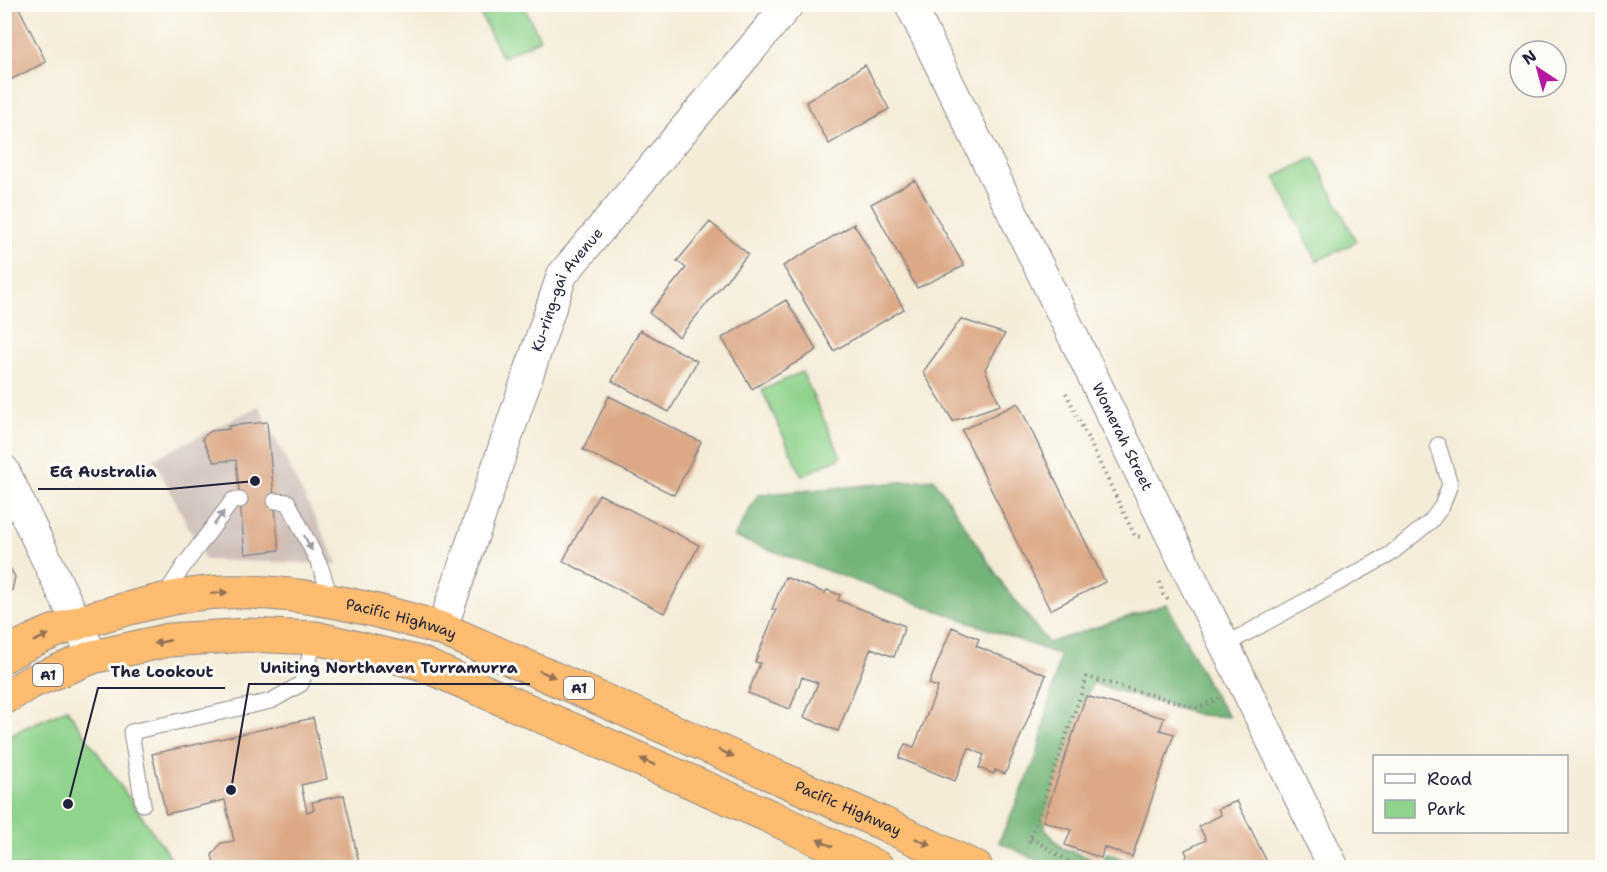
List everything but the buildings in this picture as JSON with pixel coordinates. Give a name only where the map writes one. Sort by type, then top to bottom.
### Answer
[{"type":"highway","name":"Pacific Highway","points":[[4,656],[78,622],[161,600],[220,592],[282,593],[331,600],[390,613],[442,629],[862,814],[976,867]]},
{"type":"highway","name":"A1","points":[[4,698],[31,682],[93,657],[169,640],[248,635],[316,638],[420,663],[769,816],[878,867]]},
{"type":"street","name":"Ku-ring-gai Avenue","points":[[442,629],[562,275],[789,4]]},
{"type":"street","name":"Womerah Street","points":[[910,4],[1334,867]]},
{"type":"street","points":[[4,470],[93,657]]},
{"type":"lane","points":[[1225,645],[1389,555],[1431,521],[1442,506],[1450,484],[1438,445]]},
{"type":"lane","points":[[161,600],[233,500],[240,500]]},
{"type":"lane","points":[[275,501],[288,502],[321,568],[331,600]]},
{"type":"lane","points":[[143,804],[131,732],[271,701],[301,684],[316,638]]},
{"type":"path","points":[[1029,842],[1087,677],[1198,708],[1229,693]]},
{"type":"path","points":[[1031,837],[1035,842],[1073,864],[1097,867]]},
{"type":"shaded area","points":[[259,406],[338,564],[205,560],[154,459]]},
{"type":"green space","points":[[476,5],[523,5],[540,39],[502,58]]},
{"type":"green space","points":[[1314,157],[1356,242],[1317,261],[1275,177]]},
{"type":"green space","points":[[802,372],[841,457],[802,476],[762,390]]},
{"type":"green space","points":[[934,479],[1004,586],[1048,643],[1167,604],[1212,692],[1229,717],[1200,715],[1092,683],[1044,828],[1062,848],[1102,863],[1107,853],[1140,865],[1139,868],[1050,867],[999,842],[1037,756],[1060,655],[734,537],[758,495]]},
{"type":"green space","points":[[67,709],[177,867],[5,867],[5,740],[22,729]]},
{"type":"place","name":"EG Australia","points":[[255,481]]},
{"type":"place","name":"Uniting Northaven Turramurra","points":[[231,790]]},
{"type":"place","name":"The Lookout","points":[[68,804]]}]
